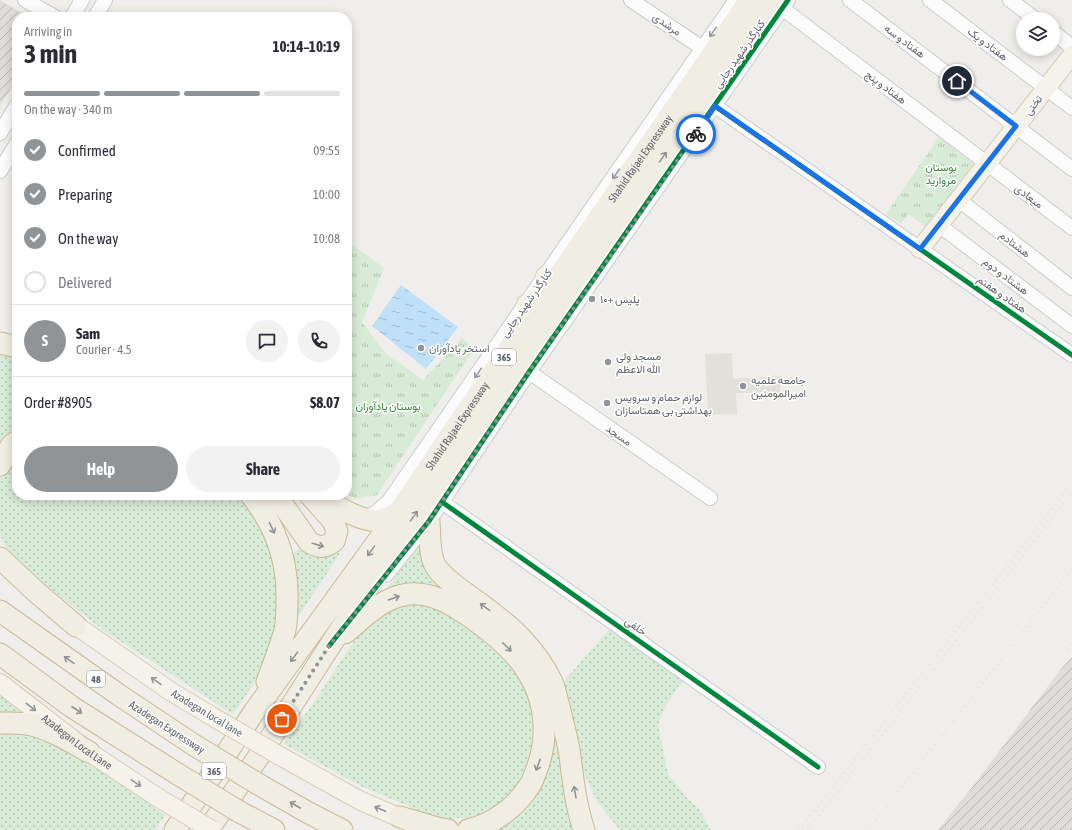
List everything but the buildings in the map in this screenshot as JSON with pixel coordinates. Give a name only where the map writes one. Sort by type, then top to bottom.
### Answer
[{"type":"highway","name":"Shahid Rajaei Expressway","points":[[175,830],[254,712],[399,512],[545,286],[750,0]]},
{"type":"highway","name":"Shahid Rajaei Expressway","points":[[208,830],[259,756],[411,520],[524,368],[782,4]]},
{"type":"highway","points":[[0,343],[12,346]]},
{"type":"highway","points":[[0,465],[12,446]]},
{"type":"highway","points":[[254,500],[267,518],[281,552],[285,570],[287,608],[285,628],[279,649],[254,712]]},
{"type":"highway","points":[[280,500],[310,542],[317,547],[324,547],[334,541],[337,531],[333,521],[314,500]]},
{"type":"highway","points":[[326,500],[348,513],[363,518],[381,521],[399,512]]},
{"type":"highway","points":[[429,521],[432,555],[434,564],[438,571],[512,629],[534,653],[549,677],[556,695],[570,755],[576,798],[584,830]]},
{"type":"highway","points":[[0,558],[76,626]]},
{"type":"highway","points":[[329,646],[378,606],[398,596],[418,594],[440,598],[463,612],[487,629],[523,665],[531,676],[541,702],[544,737],[543,751],[540,762],[531,784],[506,812],[493,821],[468,830]]},
{"type":"highway","name":"Azadegan Expressway","points":[[0,611],[119,695],[194,745],[258,784],[342,830]]},
{"type":"highway","points":[[0,654],[72,706],[176,773],[238,811],[274,830]]},
{"type":"highway","points":[[0,723],[30,724],[43,728],[89,752]]},
{"type":"highway","points":[[400,817],[448,830]]},
{"type":"highway","points":[[323,820],[357,830]]},
{"type":"main road","name":"تختی","points":[[920,249],[1072,55]]},
{"type":"main road","points":[[526,304],[545,286]]},
{"type":"main road","name":"Azadegan local lane","points":[[0,570],[76,626],[170,691],[280,756],[359,800],[429,830]]},
{"type":"main road","name":"Azadegan Local Lane","points":[[0,683],[89,752],[157,797],[212,830]]},
{"type":"street","points":[[25,0],[46,12]]},
{"type":"street","points":[[75,12],[82,0]]},
{"type":"street","points":[[98,12],[105,0]]},
{"type":"street","name":"مرشدی","points":[[632,0],[702,48]]},
{"type":"street","name":"کنارگذر شهید رجایی","points":[[545,286],[702,48],[736,0]]},
{"type":"street","name":"هفتاد و سه","points":[[850,0],[1072,169]]},
{"type":"street","name":"هفتاد و یک","points":[[930,0],[1072,108]]},
{"type":"street","points":[[1010,0],[1026,12]]},
{"type":"street","name":"کنارگذر شهید رجایی","points":[[329,646],[429,521],[524,368],[715,106],[782,4]]},
{"type":"street","name":"هفتاد و پنج","points":[[782,4],[987,164]]},
{"type":"street","points":[[1060,38],[1072,47]]},
{"type":"street","name":"هفتاد و هفتم","points":[[715,106],[1072,355]]},
{"type":"street","points":[[0,133],[12,113]]},
{"type":"street","points":[[0,171],[12,151]]},
{"type":"street","name":"میعادی","points":[[987,164],[1072,228]]},
{"type":"street","name":"هشتادم","points":[[959,200],[1072,288]]},
{"type":"street","name":"هشتاد و دوم","points":[[939,225],[1072,326]]},
{"type":"street","name":"کنارگذر شهید رجایی","points":[[363,518],[374,514],[389,501],[526,304]]},
{"type":"street","name":"مسجد","points":[[524,368],[710,498]]},
{"type":"street","name":"خلفی","points":[[442,502],[818,767]]},
{"type":"shaded area","points":[[0,0],[20,12],[12,12],[12,87],[0,106]]},
{"type":"shaded area","name":"جامعه علمیه امیرالمومنین","points":[[732,353],[733,379],[781,376],[780,393],[736,393],[737,414],[708,415],[705,354]]},
{"type":"shaded area","points":[[1072,657],[1072,830],[938,830],[1061,669]]},
{"type":"green space","name":"بوستان مروارید","points":[[939,137],[975,165],[927,227],[908,214],[901,224],[886,214]]},
{"type":"green space","name":"بوستان یادآوران","points":[[352,245],[384,268],[362,322],[386,354],[423,380],[462,338],[474,349],[377,495],[355,499],[352,497]]},
{"type":"green space","points":[[0,352],[12,353],[12,438],[0,453]]},
{"type":"green space","points":[[12,459],[12,500],[247,500],[275,549],[280,620],[266,667],[233,714],[103,630],[22,566],[6,548],[0,534],[0,477]]},
{"type":"green space","points":[[423,539],[547,687],[576,830],[489,830],[518,808],[547,705],[459,602],[380,598]]},
{"type":"green space","points":[[301,549],[315,557],[325,557],[341,552],[292,626],[288,555]]},
{"type":"green space","points":[[420,600],[473,626],[528,683],[539,732],[518,791],[487,812],[475,817],[447,819],[432,816],[363,787],[284,744],[367,624],[378,613]]},
{"type":"green space","points":[[611,627],[683,680],[665,707],[658,725],[668,774],[686,797],[699,809],[711,830],[620,830],[598,803],[580,765],[560,686]]},
{"type":"green space","points":[[0,694],[33,719],[0,717]]},
{"type":"green space","points":[[10,728],[64,746],[165,815],[155,830],[0,830],[0,730]]},
{"type":"water","name":"استخر یادآوران","points":[[401,285],[458,327],[426,369],[372,326]]},
{"type":"railway","points":[[799,830],[1072,483]]},
{"type":"railway","points":[[808,830],[1072,493]]},
{"type":"railway","points":[[868,830],[1072,569]]},
{"type":"railway","points":[[1067,649],[1072,643]]},
{"type":"cycle path","points":[[329,646],[429,521],[529,372],[788,0]]},
{"type":"cycle path","points":[[715,106],[1072,355]]},
{"type":"cycle path","points":[[442,502],[818,767]]},
{"type":"way so far","points":[[282,719],[329,646],[429,521],[529,372],[696,134]]},
{"type":"place","name":"پلیس +۱۰","points":[[592,299]]},
{"type":"place","name":"استخر یادآوران","points":[[421,348]]},
{"type":"place","name":"مسجد ولی الله الاعظم","points":[[608,362]]},
{"type":"place","name":"جامعه علمیه امیرالمومنین","points":[[743,386]]},
{"type":"place","name":"لوازم حمام و سرویس بهداشتی بی همتاسازان","points":[[607,403]]},
{"type":"route","points":[[696,134],[715,106],[920,249],[1016,126],[957,81]]}]
